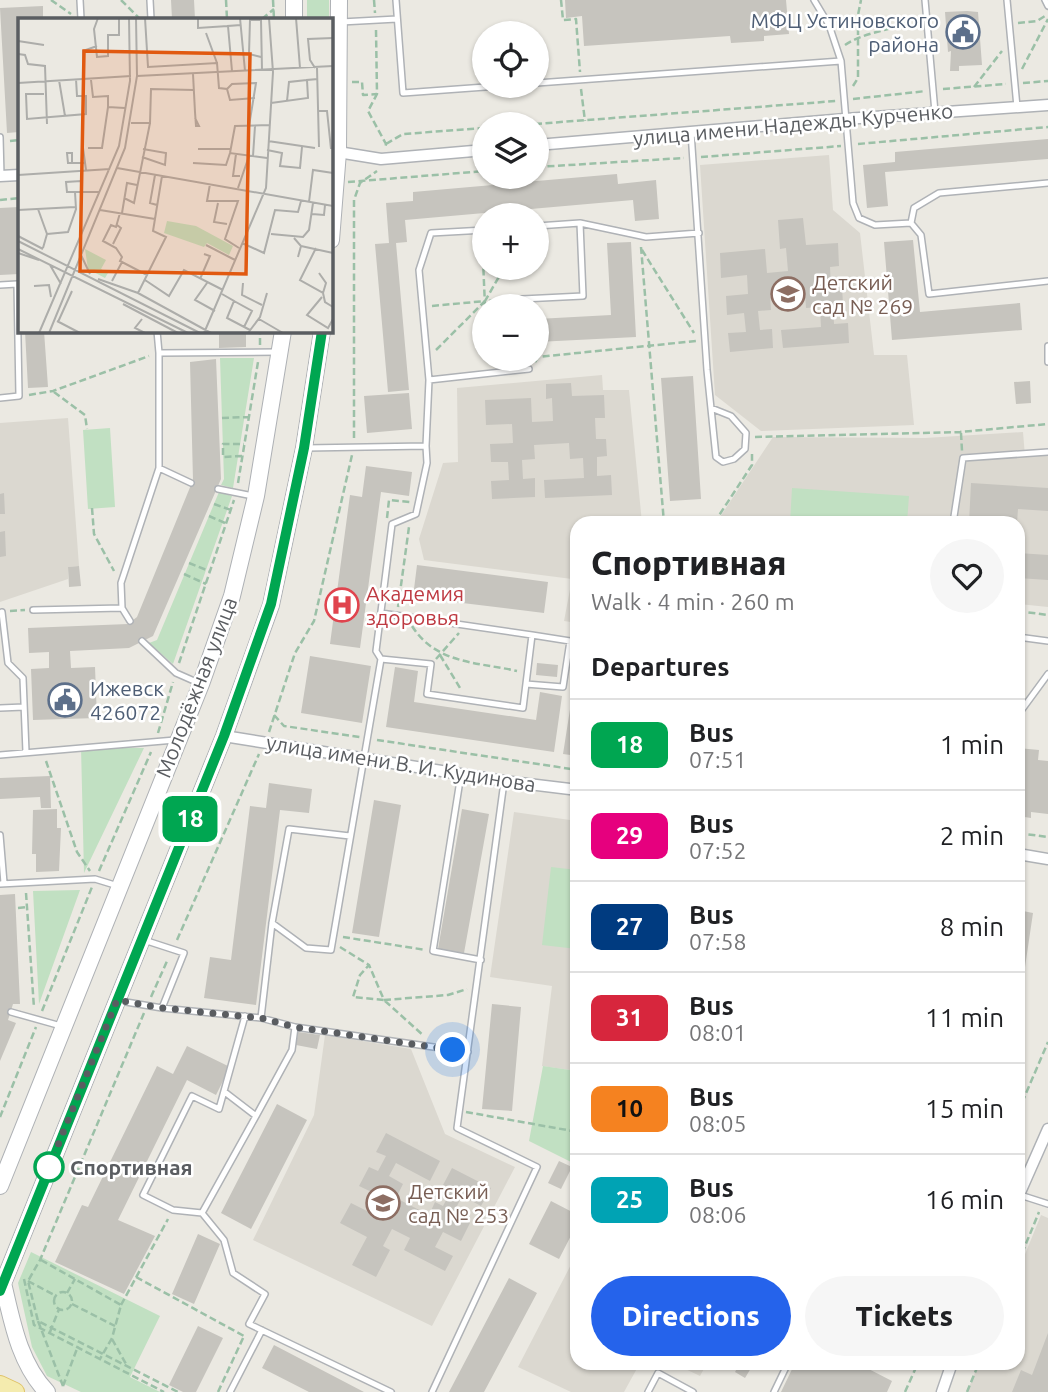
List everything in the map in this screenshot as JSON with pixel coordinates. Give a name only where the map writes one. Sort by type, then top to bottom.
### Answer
[{"type":"main road","points":[[294,0],[294,18]]},
{"type":"main road","points":[[332,218],[339,82],[339,0]]},
{"type":"main road","name":"Молодёжная улица","points":[[0,1186],[201,684],[232,596],[256,496],[283,332]]},
{"type":"main road","name":"Молодёжная улица","points":[[1,1287],[224,736],[271,604],[304,448],[322,332]]},
{"type":"main road","points":[[1,1287],[27,1362],[55,1389]]},
{"type":"main road","points":[[0,1385],[15,1392]]},
{"type":"street","name":"улица имени Надежды Курченко","points":[[549,144],[935,112],[1048,106]]},
{"type":"street","points":[[335,152],[381,159],[472,151]]},
{"type":"street","name":"улица имени В. И. Кудинова","points":[[224,736],[570,789]]},
{"type":"street","points":[[1025,855],[1048,859]]},
{"type":"street","points":[[1025,1182],[1048,1129]]},
{"type":"street","points":[[942,1392],[950,1370]]},
{"type":"lane","points":[[80,0],[81,18]]},
{"type":"lane","points":[[150,0],[151,18]]},
{"type":"lane","points":[[396,0],[403,93],[472,88]]},
{"type":"lane","points":[[814,0],[829,26],[841,61],[853,203],[859,218],[875,225],[911,223]]},
{"type":"lane","points":[[1007,0],[1017,107]]},
{"type":"lane","points":[[1045,0],[1048,6]]},
{"type":"lane","points":[[925,1],[935,112]]},
{"type":"lane","points":[[340,22],[397,19]]},
{"type":"lane","points":[[549,82],[841,61]]},
{"type":"lane","points":[[691,132],[711,408],[716,457],[723,463],[734,459],[745,449],[746,433],[731,416],[711,408]]},
{"type":"lane","points":[[0,137],[1,176]]},
{"type":"lane","points":[[911,223],[914,208],[939,193],[1048,183]]},
{"type":"lane","points":[[549,225],[580,223],[646,237],[699,233]]},
{"type":"lane","points":[[549,298],[583,296],[580,223]]},
{"type":"lane","points":[[911,223],[921,235],[929,294],[1048,281]]},
{"type":"lane","points":[[272,923],[306,948],[331,950],[381,659],[376,652],[392,524],[416,514],[427,463],[429,380],[419,270],[431,233],[472,231]]},
{"type":"lane","points":[[0,285],[17,284],[19,396],[0,398]]},
{"type":"lane","points":[[130,621],[122,608],[121,583],[159,468],[158,332]]},
{"type":"lane","points":[[1048,346],[1048,362]]},
{"type":"lane","points":[[159,353],[281,352]]},
{"type":"lane","points":[[429,380],[511,371]]},
{"type":"lane","points":[[304,448],[426,446]]},
{"type":"lane","points":[[954,516],[963,458],[1048,452]]},
{"type":"lane","points":[[159,468],[191,483]]},
{"type":"lane","points":[[218,489],[256,496]]},
{"type":"lane","points":[[33,610],[122,608]]},
{"type":"lane","points":[[2,612],[9,663],[23,678],[26,752]]},
{"type":"lane","points":[[381,612],[570,640],[563,687],[526,684]]},
{"type":"lane","points":[[381,659],[431,664],[427,694],[523,708],[532,635]]},
{"type":"lane","points":[[1025,639],[1048,641]]},
{"type":"lane","points":[[142,641],[176,673],[201,684]]},
{"type":"lane","points":[[1025,705],[1048,674]]},
{"type":"lane","points":[[0,708],[24,708]]},
{"type":"lane","points":[[0,755],[178,740]]},
{"type":"lane","points":[[461,774],[433,951],[481,960]]},
{"type":"lane","points":[[432,1392],[537,1167],[457,1128],[504,781]]},
{"type":"lane","points":[[261,1018],[272,923],[289,829],[350,836]]},
{"type":"lane","points":[[0,835],[2,883],[95,879],[119,887]]},
{"type":"lane","points":[[141,940],[184,953],[162,1008]]},
{"type":"lane","points":[[117,1000],[162,1008],[261,1018],[295,1027],[468,1052]]},
{"type":"lane","points":[[10,1012],[63,1026]]},
{"type":"lane","points":[[245,1016],[226,1093],[219,1109],[192,1096],[143,1195],[173,1210],[202,1213],[224,1240],[233,1273],[265,1294],[249,1324],[391,1392]]},
{"type":"lane","points":[[202,1213],[292,1050],[295,1027]]},
{"type":"lane","points":[[226,1093],[256,1115]]},
{"type":"lane","points":[[1025,1198],[1045,1203]]},
{"type":"lane","points":[[230,1392],[262,1330]]},
{"type":"lane","points":[[774,1392],[785,1370]]},
{"type":"lane","points":[[648,1392],[658,1373],[693,1392]]},
{"type":"path","points":[[51,0],[79,18]]},
{"type":"path","points":[[121,0],[140,18]]},
{"type":"path","points":[[226,0],[227,18]]},
{"type":"path","points":[[274,0],[274,18]]},
{"type":"path","points":[[374,0],[377,94],[368,111],[386,144]]},
{"type":"path","points":[[561,0],[563,20],[576,19],[585,121]]},
{"type":"path","points":[[843,101],[858,78],[861,0]]},
{"type":"path","points":[[841,61],[843,47],[859,35],[906,24],[918,16],[925,1]]},
{"type":"path","points":[[263,18],[274,9]]},
{"type":"path","points":[[1009,25],[1048,17]]},
{"type":"path","points":[[1015,83],[1048,17]]},
{"type":"path","points":[[974,87],[1011,40]]},
{"type":"path","points":[[549,123],[843,101],[933,90],[1048,81]]},
{"type":"path","points":[[339,82],[362,82],[363,94],[377,94]]},
{"type":"path","points":[[549,166],[692,158],[1048,127]]},
{"type":"path","points":[[472,129],[403,134],[386,144],[376,172],[360,183],[390,177],[472,172]]},
{"type":"path","points":[[0,200],[18,198]]},
{"type":"path","points":[[633,234],[691,331],[706,340]]},
{"type":"path","points":[[640,247],[663,516]]},
{"type":"path","points":[[422,307],[472,305]]},
{"type":"path","points":[[427,360],[472,317]]},
{"type":"path","points":[[0,1117],[95,879],[156,741],[236,493],[259,354],[260,332]]},
{"type":"path","points":[[549,356],[706,340]]},
{"type":"path","points":[[19,396],[53,391],[159,353]]},
{"type":"path","points":[[53,391],[85,415],[87,429]]},
{"type":"path","points":[[222,418],[249,417]]},
{"type":"path","points":[[746,433],[752,437],[960,432],[1048,424]]},
{"type":"path","points":[[960,432],[963,458]]},
{"type":"path","points":[[718,516],[752,465],[752,437]]},
{"type":"path","points":[[242,456],[223,457],[223,444],[244,444]]},
{"type":"path","points":[[214,504],[230,510]]},
{"type":"path","points":[[92,508],[94,534],[121,583]]},
{"type":"path","points":[[209,516],[226,523]]},
{"type":"path","points":[[397,615],[410,517]]},
{"type":"path","points":[[189,563],[210,572]]},
{"type":"path","points":[[184,574],[206,584]]},
{"type":"path","points":[[384,593],[406,616],[422,641],[440,655],[466,700]]},
{"type":"path","points":[[2,612],[33,610]]},
{"type":"path","points":[[1025,612],[1048,615]]},
{"type":"path","points":[[431,664],[466,626]]},
{"type":"path","points":[[440,655],[527,673]]},
{"type":"path","points":[[274,715],[284,726],[570,769]]},
{"type":"path","points":[[43,751],[77,852],[95,879]]},
{"type":"path","points":[[1025,834],[1048,837]]},
{"type":"path","points":[[26,882],[33,1005]]},
{"type":"path","points":[[18,908],[28,907]]},
{"type":"path","points":[[331,938],[433,951]]},
{"type":"path","points":[[331,938],[369,965],[384,1000],[438,1048]]},
{"type":"path","points":[[369,965],[360,975],[353,998],[384,1000],[448,995],[478,985]]},
{"type":"path","points":[[1025,1096],[1048,1042]]},
{"type":"path","points":[[459,1111],[570,1131]]},
{"type":"path","points":[[1025,1247],[1045,1203]]},
{"type":"path","points":[[100,1359],[112,1338],[121,1305],[173,1210]]},
{"type":"path","points":[[40,1260],[121,1305]]},
{"type":"path","points":[[136,1277],[244,1336],[218,1392]]},
{"type":"path","points":[[24,1279],[34,1325],[164,1392]]},
{"type":"path","points":[[55,1389],[28,1281],[56,1296],[67,1293],[75,1279]]},
{"type":"path","points":[[56,1296],[55,1305],[59,1309],[67,1310],[72,1304],[72,1298],[67,1293]]},
{"type":"path","points":[[72,1304],[115,1326]]},
{"type":"path","points":[[50,1332],[59,1309]]},
{"type":"path","points":[[38,1321],[178,1392]]},
{"type":"path","points":[[112,1338],[126,1364]]},
{"type":"path","points":[[55,1389],[79,1346]]},
{"type":"path","points":[[905,1392],[915,1370]]},
{"type":"path","points":[[967,1392],[976,1370]]},
{"type":"path","points":[[55,1389],[61,1392]]},
{"type":"shaded area","name":"Детский сад № 269","points":[[829,155],[833,210],[860,233],[874,355],[907,355],[914,425],[761,431],[715,395],[700,165]]},
{"type":"shaded area","points":[[602,375],[603,390],[629,390],[641,516],[570,516],[570,579],[424,560],[419,539],[443,463],[458,462],[457,388]]},
{"type":"shaded area","points":[[68,418],[79,566],[68,567],[68,579],[0,602],[0,423]]},
{"type":"shaded area","points":[[1023,432],[1025,456],[1048,455],[1048,607],[1025,605],[1025,516],[721,516],[773,437],[925,438]]},
{"type":"shaded area","points":[[570,590],[570,622],[564,621]]},
{"type":"shaded area","points":[[514,812],[570,820],[570,1070],[542,1066],[552,986],[490,977]]},
{"type":"shaded area","name":"Детский сад № 253","points":[[325,1035],[411,1049],[445,1134],[515,1167],[432,1326],[253,1240],[314,1115]]},
{"type":"shaded area","points":[[1041,1215],[1048,1218],[1048,1392],[967,1392],[976,1370],[1025,1370],[1025,1254]]},
{"type":"shaded area","points":[[570,1267],[570,1370],[636,1370],[624,1392],[571,1392],[518,1367]]},
{"type":"shaded area","points":[[688,1370],[703,1370],[700,1376]]},
{"type":"green space","points":[[307,0],[329,0],[329,18],[307,18]]},
{"type":"green space","points":[[220,358],[254,358],[233,488],[221,485],[224,479]]},
{"type":"green space","points":[[110,428],[115,507],[88,509],[83,430]]},
{"type":"green space","points":[[792,488],[909,496],[908,516],[790,516]]},
{"type":"green space","points":[[219,492],[232,496],[173,664],[149,643],[157,640]]},
{"type":"green space","points":[[81,747],[144,748],[84,873]]},
{"type":"green space","points":[[551,867],[570,869],[570,948],[542,945]]},
{"type":"green space","points":[[80,890],[39,1004],[33,891]]},
{"type":"green space","points":[[543,1066],[570,1070],[570,1162],[529,1141]]},
{"type":"green space","points":[[31,1252],[160,1316],[130,1377],[160,1392],[81,1392],[47,1376],[32,1347],[18,1283]]},
{"type":"building","points":[[171,0],[194,0],[195,18],[172,18]]},
{"type":"building","points":[[565,0],[786,0],[789,34],[764,36],[764,41],[731,43],[730,36],[584,46],[582,16],[566,18]]},
{"type":"building","points":[[43,6],[43,18],[18,18],[18,132],[7,133],[0,8]]},
{"type":"building","name":"МФЦ Устиновского района","points":[[945,12],[978,12],[982,65],[959,66],[959,71],[950,71],[951,51],[948,52]]},
{"type":"building","points":[[1048,139],[1048,159],[885,172],[888,206],[867,208],[863,165],[895,162],[895,152]]},
{"type":"building","points":[[617,174],[618,184],[656,180],[659,219],[635,221],[633,200],[549,207],[549,203],[472,203],[472,214],[405,220],[407,242],[396,243],[409,390],[388,392],[375,244],[389,243],[386,203],[413,201],[413,192],[472,187],[472,189],[549,189],[549,180]]},
{"type":"building","points":[[18,207],[18,274],[0,275],[0,208]]},
{"type":"building","points":[[803,218],[806,245],[838,243],[839,266],[830,267],[831,288],[842,287],[843,304],[833,305],[834,324],[848,323],[849,343],[783,348],[781,330],[821,327],[820,307],[806,308],[805,292],[770,295],[771,310],[758,311],[760,330],[772,329],[773,348],[730,352],[728,333],[746,332],[744,313],[727,315],[726,296],[748,294],[747,275],[721,278],[720,253],[765,249],[767,273],[788,271],[786,248],[780,249],[778,220]]},
{"type":"building","points":[[913,240],[920,312],[1020,303],[1022,330],[892,340],[884,242]]},
{"type":"building","points":[[631,242],[636,337],[549,341],[549,318],[611,315],[607,243]]},
{"type":"building","points":[[25,332],[44,332],[48,387],[28,388]]},
{"type":"building","points":[[219,332],[246,332],[246,347],[219,348]]},
{"type":"building","points":[[216,359],[221,479],[153,636],[129,648],[70,651],[71,668],[95,667],[97,718],[33,720],[31,669],[49,668],[49,652],[29,653],[28,628],[128,624],[137,617],[193,480],[190,362]]},
{"type":"building","points":[[693,376],[701,499],[670,501],[661,378]]},
{"type":"building","points":[[1030,381],[1031,403],[1016,404],[1014,382]]},
{"type":"building","points":[[571,383],[572,396],[604,395],[605,418],[595,418],[596,439],[606,439],[607,456],[597,457],[597,476],[611,475],[612,495],[545,498],[544,480],[584,478],[583,458],[570,459],[569,443],[534,445],[535,459],[522,460],[523,479],[535,478],[535,497],[492,499],[491,481],[509,480],[508,462],[491,462],[490,444],[513,443],[512,424],[486,425],[485,400],[531,398],[532,422],[553,421],[552,398],[546,399],[546,384]]},
{"type":"building","points":[[409,393],[412,429],[367,433],[364,396]]},
{"type":"building","points":[[366,466],[412,472],[409,496],[381,492],[360,648],[330,644],[350,495],[362,497]]},
{"type":"building","points":[[971,483],[1048,488],[1048,511],[1018,509],[1018,516],[969,516]]},
{"type":"building","points":[[4,493],[5,514],[0,514],[0,494]]},
{"type":"building","points":[[5,531],[6,556],[0,557],[0,532]]},
{"type":"building","points":[[1025,553],[1048,555],[1048,580],[1025,578]]},
{"type":"building","points":[[417,565],[548,582],[544,613],[413,597]]},
{"type":"building","points":[[79,566],[81,586],[69,587],[68,567]]},
{"type":"building","points":[[310,656],[371,666],[362,723],[301,713]]},
{"type":"building","points":[[537,663],[558,665],[557,677],[536,675]]},
{"type":"building","points":[[395,667],[418,671],[414,702],[536,720],[540,692],[562,696],[554,752],[386,727]]},
{"type":"building","points":[[570,709],[570,755],[563,754]]},
{"type":"building","points":[[1025,749],[1039,750],[1038,760],[1048,761],[1048,814],[1031,812],[1031,818],[1025,817]]},
{"type":"building","points":[[50,776],[51,808],[41,808],[40,797],[0,799],[0,778]]},
{"type":"building","points":[[269,783],[312,789],[309,813],[280,810],[256,1005],[204,998],[210,957],[231,960],[250,806],[266,808]]},
{"type":"building","points":[[374,800],[401,805],[379,937],[352,933]]},
{"type":"building","points":[[57,809],[57,828],[61,828],[59,871],[36,872],[36,854],[32,854],[33,810]]},
{"type":"building","points":[[462,809],[489,814],[464,953],[438,949]]},
{"type":"building","points":[[15,894],[20,1004],[13,1004],[8,1020],[16,1023],[0,1061],[0,895]]},
{"type":"building","points":[[1025,911],[1033,913],[1025,967]]},
{"type":"building","points":[[492,1004],[521,1007],[512,1111],[482,1109]]},
{"type":"building","points":[[298,1032],[320,1035],[317,1049],[296,1045]]},
{"type":"building","points":[[187,1046],[230,1067],[216,1095],[187,1080],[118,1220],[155,1236],[124,1294],[55,1262],[82,1205],[88,1207],[157,1066],[173,1074]]},
{"type":"building","points":[[277,1104],[307,1120],[251,1229],[221,1213]]},
{"type":"building","points":[[386,1133],[440,1161],[430,1181],[396,1163],[389,1176],[403,1184],[396,1198],[429,1215],[435,1202],[443,1206],[452,1189],[443,1185],[452,1168],[491,1188],[481,1206],[462,1196],[453,1214],[470,1223],[461,1241],[443,1232],[435,1247],[453,1256],[445,1271],[404,1250],[410,1238],[392,1229],[383,1246],[390,1250],[376,1277],[352,1265],[367,1237],[340,1223],[351,1203],[371,1213],[380,1196],[359,1186],[369,1167],[378,1171],[386,1156],[376,1152]]},
{"type":"building","points":[[559,1161],[570,1166],[561,1189],[548,1183]]},
{"type":"building","points":[[551,1201],[570,1211],[570,1238],[559,1259],[529,1244]]},
{"type":"building","points":[[198,1234],[220,1244],[194,1304],[172,1294]]},
{"type":"building","points":[[509,1278],[537,1293],[484,1392],[449,1392]]},
{"type":"building","points":[[198,1326],[223,1338],[196,1392],[183,1392],[169,1385]]},
{"type":"building","points":[[1048,1333],[1048,1392],[1012,1392],[1021,1370],[1032,1375]]},
{"type":"building","points":[[274,1345],[364,1392],[309,1392],[262,1368]]},
{"type":"building","points":[[736,1370],[750,1370],[745,1378],[735,1372]]},
{"type":"building","points":[[792,1370],[871,1370],[892,1381],[887,1392],[781,1392]]},
{"type":"bus line","name":"18","points":[[0,1291],[224,736],[271,604],[304,448],[322,332]]},
{"type":"place","name":"МФЦ Устиновского района","points":[[963,32]]},
{"type":"place","name":"Детский сад № 269","points":[[788,294]]},
{"type":"place","name":"Академия здоровья","points":[[342,605]]},
{"type":"place","name":"Ижевск 426072","points":[[65,700]]},
{"type":"place","name":"Спортивная","points":[[49,1167]]},
{"type":"place","name":"Детский сад № 253","points":[[383,1203]]},
{"type":"route","points":[[49,1167],[117,1000],[162,1008],[261,1018],[295,1027],[453,1050]]}]
